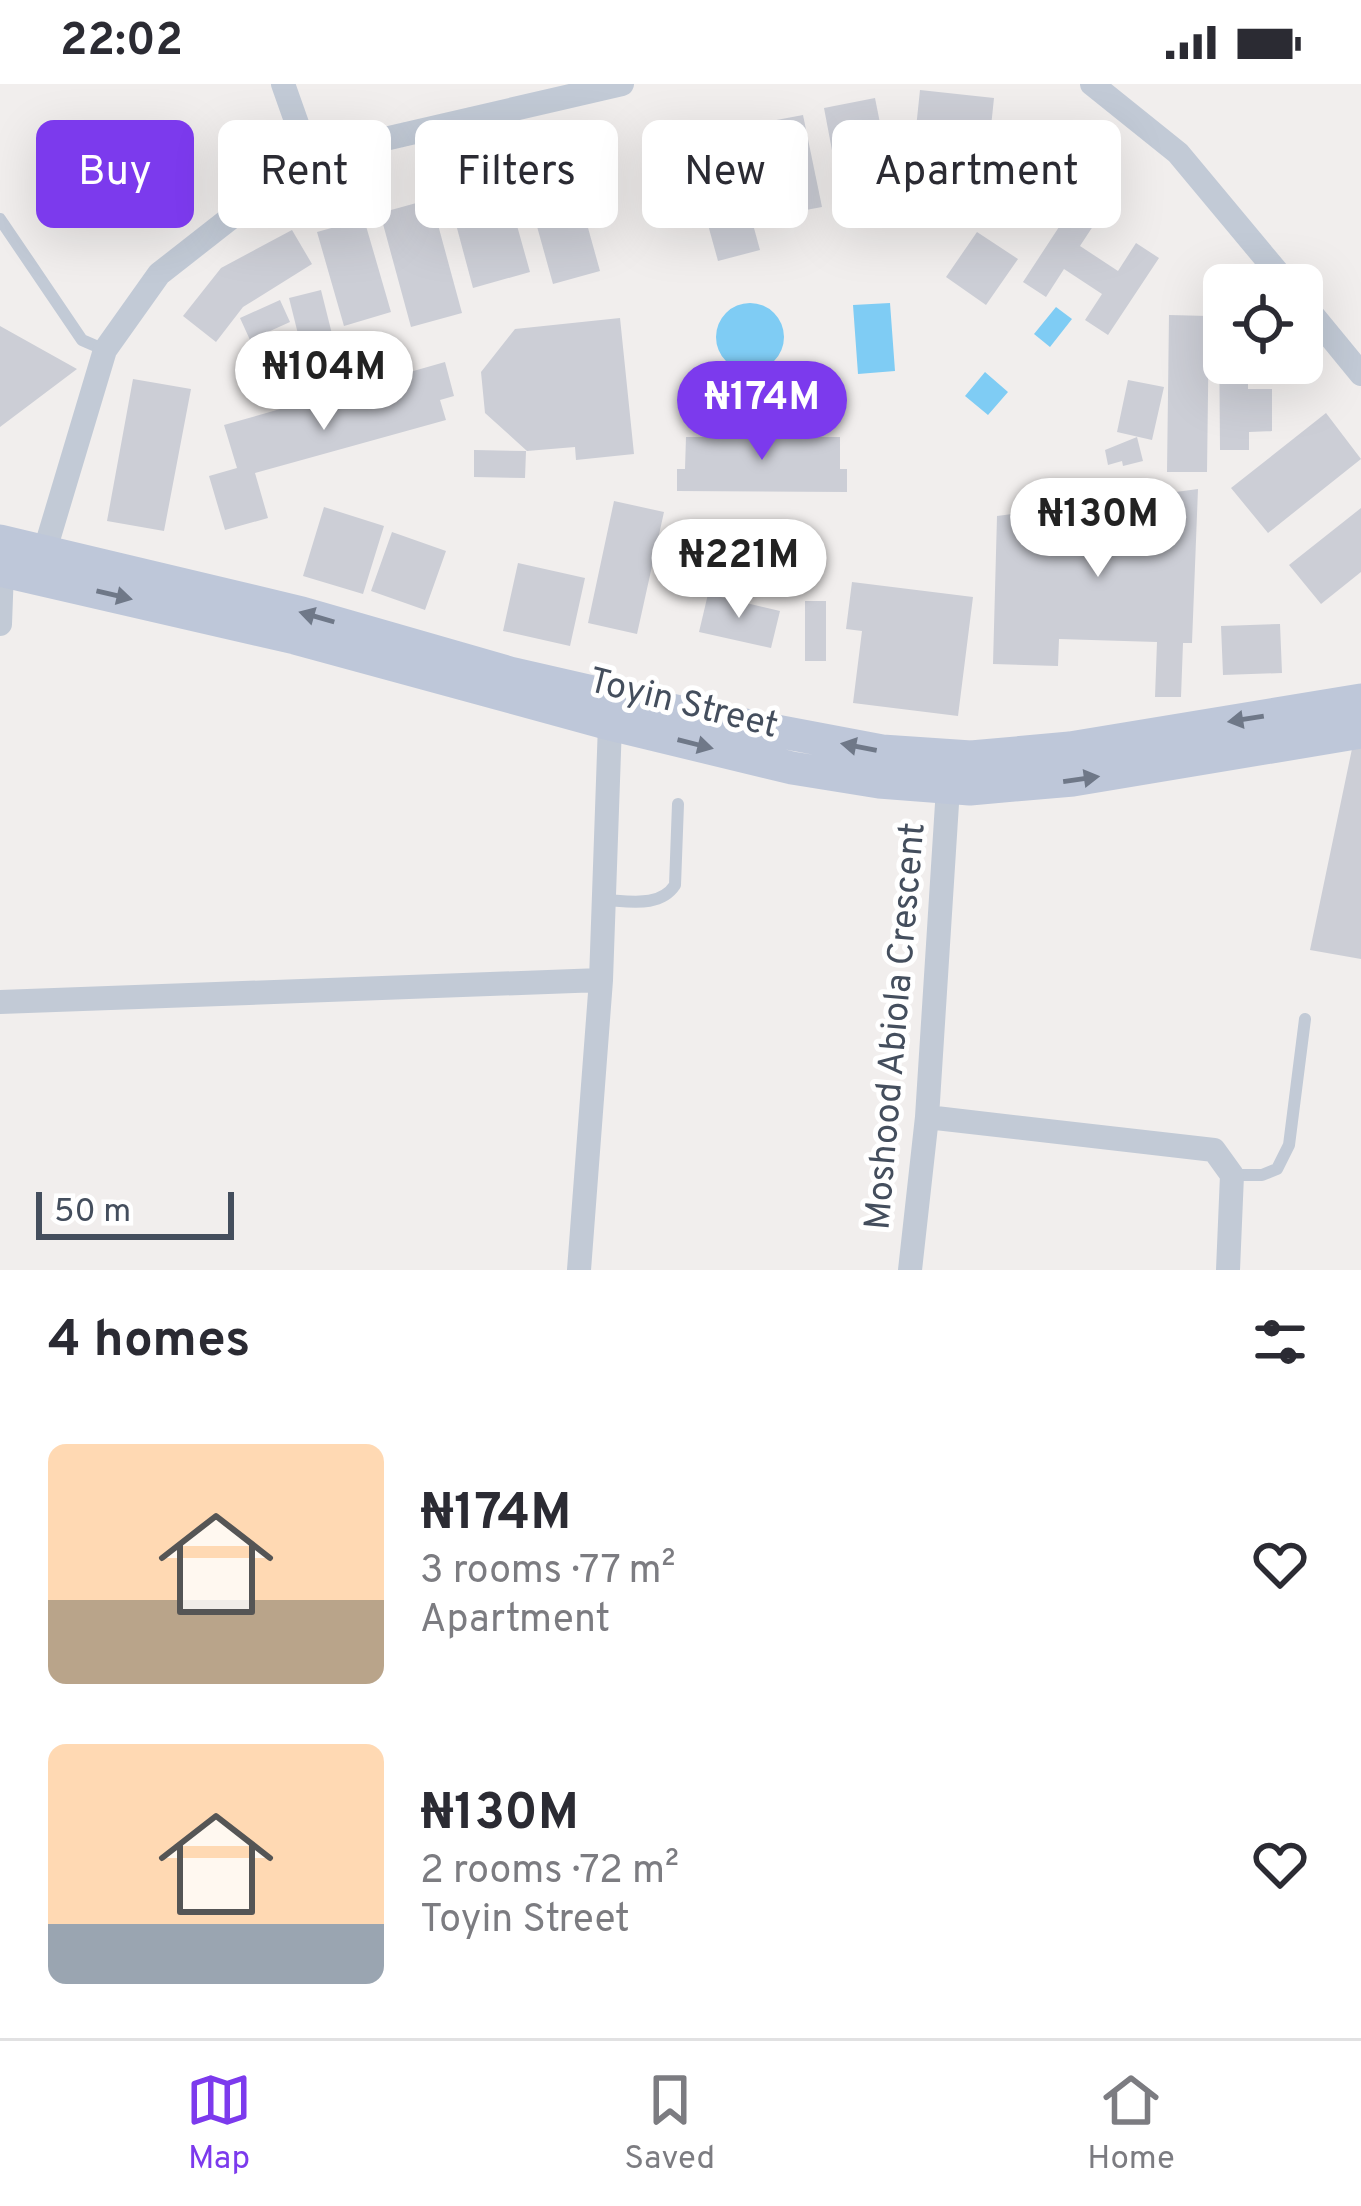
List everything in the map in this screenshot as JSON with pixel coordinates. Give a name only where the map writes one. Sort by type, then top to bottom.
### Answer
[{"type":"street","points":[[283,84],[296,120]]},
{"type":"street","points":[[391,138],[622,84]]},
{"type":"street","points":[[1092,84],[1178,153],[1270,264]]},
{"type":"street","points":[[45,550],[105,350],[159,274],[218,227]]},
{"type":"street","points":[[1323,328],[1361,374]]},
{"type":"street","name":"Toyin Street","points":[[1,560],[45,550],[302,613],[510,673],[881,751],[971,757],[1070,748],[1361,700]]},
{"type":"street","points":[[0,623],[1,560]]},
{"type":"street","name":"Toyin Street","points":[[1,560],[610,724],[792,768],[948,788],[1073,780],[1361,732]]},
{"type":"street","points":[[579,1270],[601,980],[610,724]]},
{"type":"street","name":"Moshood Abiola Crescent","points":[[910,1270],[927,1117],[948,788]]},
{"type":"street","points":[[0,1002],[601,980]]},
{"type":"street","points":[[927,1117],[1214,1150],[1232,1175],[1228,1270]]},
{"type":"lane","points":[[0,219],[82,340],[105,350]]},
{"type":"lane","points":[[604,900],[657,901],[668,896],[675,885],[678,804]]},
{"type":"lane","points":[[1232,1175],[1262,1175],[1277,1168],[1288,1145],[1305,1018]]},
{"type":"water","points":[[750,303],[774,313],[784,337],[774,361],[750,371],[726,361],[716,337],[726,313]]},
{"type":"water","points":[[890,303],[895,371],[858,374],[853,305]]},
{"type":"water","points":[[1056,307],[1072,319],[1050,347],[1034,334]]},
{"type":"water","points":[[985,372],[1008,392],[988,415],[965,396]]},
{"type":"building","points":[[920,90],[994,98],[992,120],[917,120]]},
{"type":"building","points":[[875,98],[879,120],[832,120],[832,150],[824,108]]},
{"type":"building","points":[[808,139],[822,207],[808,210]]},
{"type":"building","points":[[415,203],[415,228],[439,228],[462,313],[411,327],[384,228],[391,228],[391,210]]},
{"type":"building","points":[[367,228],[391,312],[344,326],[317,232]]},
{"type":"building","points":[[457,228],[518,228],[530,272],[473,288]]},
{"type":"building","points":[[537,228],[588,228],[600,271],[553,284]]},
{"type":"building","points":[[709,228],[754,228],[760,250],[718,261]]},
{"type":"building","points":[[1058,228],[1092,228],[1080,246],[1118,271],[1136,243],[1159,258],[1108,335],[1085,320],[1102,294],[1064,269],[1046,297],[1023,282]]},
{"type":"building","points":[[292,230],[312,264],[243,307],[216,342],[183,316],[221,268]]},
{"type":"building","points":[[977,232],[1018,259],[986,305],[946,277]]},
{"type":"building","points":[[321,290],[333,338],[301,346],[289,298]]},
{"type":"building","points":[[280,300],[290,322],[250,340],[240,318]]},
{"type":"building","points":[[1169,315],[1203,316],[1207,472],[1167,472]]},
{"type":"building","points":[[620,318],[634,454],[576,460],[575,447],[527,451],[485,413],[481,372],[515,329]]},
{"type":"building","points":[[0,326],[77,369],[0,427]]},
{"type":"building","points":[[445,362],[454,396],[440,400],[446,420],[255,473],[268,518],[225,530],[209,476],[237,468],[224,425]]},
{"type":"building","points":[[133,379],[191,389],[164,531],[107,521]]},
{"type":"building","points":[[1128,380],[1164,387],[1152,440],[1117,432]]},
{"type":"building","points":[[1219,384],[1272,389],[1272,431],[1249,432],[1249,450],[1220,450]]},
{"type":"building","points":[[1326,413],[1361,459],[1268,533],[1231,488]]},
{"type":"building","points":[[743,420],[773,420],[773,437],[840,437],[840,469],[847,469],[847,492],[677,491],[677,469],[685,469],[686,437],[743,437]]},
{"type":"building","points":[[1137,437],[1143,461],[1108,465],[1105,450]]},
{"type":"building","points":[[474,450],[526,451],[525,478],[474,477]]},
{"type":"building","points":[[1198,489],[1192,643],[1183,643],[1181,697],[1155,697],[1157,642],[1059,639],[1058,666],[993,664],[997,516]]},
{"type":"building","points":[[614,501],[664,512],[637,634],[588,623]]},
{"type":"building","points":[[324,507],[384,526],[363,594],[303,576]]},
{"type":"building","points":[[1361,508],[1361,572],[1321,604],[1289,565]]},
{"type":"building","points":[[392,532],[446,551],[425,610],[371,591]]},
{"type":"building","points":[[518,563],[585,578],[570,646],[503,631]]},
{"type":"building","points":[[852,582],[973,597],[958,716],[853,703],[862,631],[846,629]]},
{"type":"building","points":[[708,594],[780,611],[771,648],[699,632]]},
{"type":"building","points":[[805,601],[826,601],[826,661],[805,661]]},
{"type":"building","points":[[1280,624],[1282,673],[1223,675],[1221,626]]},
{"type":"building","points":[[1353,744],[1361,746],[1361,959],[1310,950]]}]
